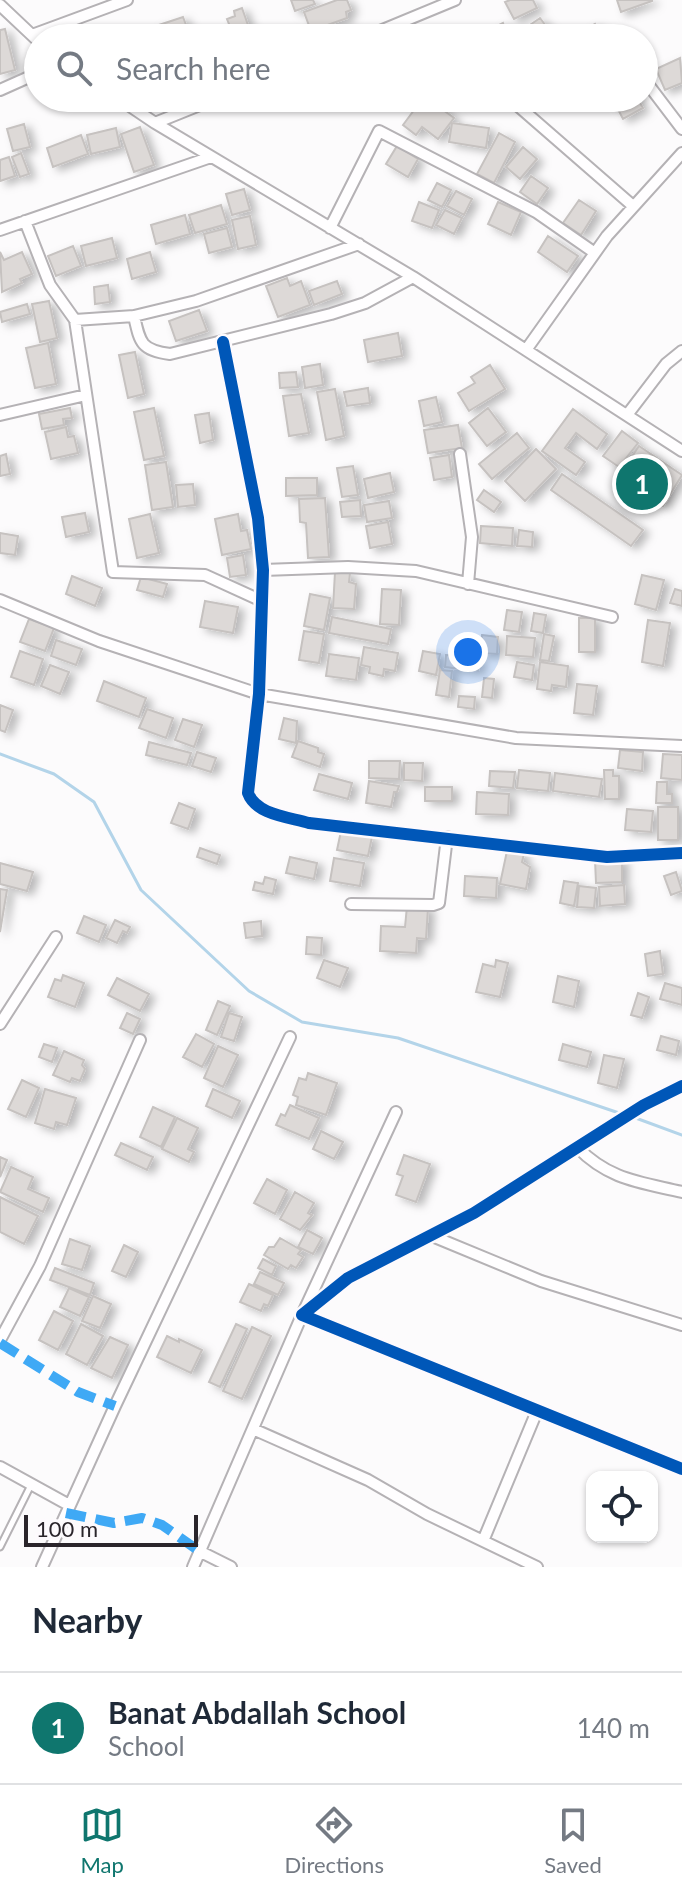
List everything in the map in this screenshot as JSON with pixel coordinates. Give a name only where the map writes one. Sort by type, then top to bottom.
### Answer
[{"type":"street","points":[[69,24],[127,0]]},
{"type":"street","points":[[397,24],[455,0]]},
{"type":"street","points":[[0,5],[24,28]]},
{"type":"street","points":[[0,90],[24,79]]},
{"type":"street","points":[[658,97],[682,129]]},
{"type":"street","points":[[139,112],[413,277],[682,451]]},
{"type":"street","points":[[155,123],[182,112]]},
{"type":"street","points":[[525,112],[633,206]]},
{"type":"street","points":[[330,228],[379,131],[536,212],[595,253]]},
{"type":"street","points":[[526,350],[595,253],[682,153]]},
{"type":"street","points":[[0,230],[211,157]]},
{"type":"street","points":[[25,221],[50,285],[75,320],[113,572],[205,575],[262,601]]},
{"type":"street","points":[[75,320],[134,316],[196,301],[359,244]]},
{"type":"street","points":[[134,316],[144,347],[153,352],[170,354],[365,303],[413,277]]},
{"type":"street","points":[[223,342],[258,518],[263,570],[259,694],[248,793],[259,808],[309,823],[607,857],[682,853]]},
{"type":"street","points":[[627,415],[666,364],[682,351]]},
{"type":"street","points":[[0,415],[86,395]]},
{"type":"street","points":[[460,454],[472,537],[468,584]]},
{"type":"street","points":[[263,570],[348,567],[416,571],[612,617]]},
{"type":"street","points":[[0,600],[99,641],[259,694],[516,738],[682,746]]},
{"type":"street","points":[[351,904],[439,903],[447,837]]},
{"type":"street","points":[[0,1024],[56,937]]},
{"type":"street","points":[[42,1567],[290,1037]]},
{"type":"street","points":[[0,1340],[40,1266],[140,1040]]},
{"type":"street","points":[[302,1315],[348,1278],[474,1213],[644,1105],[682,1086]]},
{"type":"street","points":[[193,1567],[302,1315],[396,1112]]},
{"type":"street","points":[[577,1147],[593,1164],[615,1177],[682,1192]]},
{"type":"street","points":[[432,1236],[541,1281],[682,1325]]},
{"type":"street","points":[[302,1315],[682,1469]]},
{"type":"street","points":[[483,1541],[537,1411]]},
{"type":"street","points":[[253,1429],[368,1480],[483,1541],[514,1562],[537,1567]]},
{"type":"street","points":[[0,1467],[69,1505]]},
{"type":"street","points":[[199,1551],[231,1567]]},
{"type":"lane","points":[[0,1547],[32,1485]]},
{"type":"building","points":[[291,0],[313,0],[315,4],[295,11]]},
{"type":"building","points":[[337,0],[347,0],[351,10],[346,12],[347,18],[330,24],[308,24],[304,12]]},
{"type":"building","points":[[533,0],[537,8],[514,19],[505,2]]},
{"type":"building","points":[[617,0],[652,0],[652,1],[621,12]]},
{"type":"building","points":[[242,8],[248,24],[229,24],[227,19],[235,16],[234,11]]},
{"type":"building","points":[[183,17],[186,24],[162,24]]},
{"type":"building","points":[[5,29],[15,70],[0,74],[0,30]]},
{"type":"building","points":[[680,58],[682,83],[665,90],[658,68]]},
{"type":"building","points":[[413,112],[446,112],[454,118],[438,139],[422,127],[416,135],[403,125]]},
{"type":"building","points":[[619,112],[636,112],[623,119]]},
{"type":"building","points":[[452,123],[489,128],[486,148],[449,142]]},
{"type":"building","points":[[24,124],[30,147],[13,151],[7,129]]},
{"type":"building","points":[[140,127],[154,165],[134,172],[121,134]]},
{"type":"building","points":[[116,128],[120,147],[91,154],[87,135]]},
{"type":"building","points":[[499,133],[515,142],[494,183],[477,174]]},
{"type":"building","points":[[81,135],[88,154],[53,167],[47,148]]},
{"type":"building","points":[[397,146],[418,159],[408,177],[386,164]]},
{"type":"building","points":[[523,147],[537,159],[520,179],[506,167]]},
{"type":"building","points":[[21,153],[29,174],[20,177],[12,157]]},
{"type":"building","points":[[9,157],[15,176],[0,181],[0,160]]},
{"type":"building","points":[[531,176],[548,188],[537,204],[520,192]]},
{"type":"building","points":[[437,183],[451,190],[442,207],[428,200]]},
{"type":"building","points":[[244,189],[250,210],[232,215],[226,194]]},
{"type":"building","points":[[456,191],[472,199],[464,215],[447,206]]},
{"type":"building","points":[[579,200],[596,211],[581,235],[563,223]]},
{"type":"building","points":[[419,202],[439,210],[432,228],[412,221]]},
{"type":"building","points":[[498,202],[521,212],[511,235],[488,224]]},
{"type":"building","points":[[221,205],[227,224],[195,233],[189,215]]},
{"type":"building","points":[[445,210],[462,218],[454,234],[436,225]]},
{"type":"building","points":[[185,215],[190,234],[156,244],[151,225]]},
{"type":"building","points":[[250,216],[256,245],[238,249],[232,220]]},
{"type":"building","points":[[227,228],[232,247],[209,253],[204,234]]},
{"type":"building","points":[[548,236],[578,256],[567,272],[538,252]]},
{"type":"building","points":[[112,238],[117,258],[86,266],[81,246]]},
{"type":"building","points":[[73,246],[81,266],[56,276],[48,256]]},
{"type":"building","points":[[0,252],[4,260],[22,252],[32,274],[20,279],[22,283],[2,292]]},
{"type":"building","points":[[150,252],[156,272],[132,279],[127,259]]},
{"type":"building","points":[[287,278],[290,286],[301,281],[310,305],[278,317],[266,286]]},
{"type":"building","points":[[337,281],[342,294],[314,305],[309,291]]},
{"type":"building","points":[[108,285],[110,302],[95,304],[94,287]]},
{"type":"building","points":[[49,301],[57,338],[40,342],[32,304]]},
{"type":"building","points":[[27,304],[30,314],[2,322],[0,312]]},
{"type":"building","points":[[199,310],[207,331],[176,341],[169,321]]},
{"type":"building","points":[[398,333],[402,356],[368,362],[364,340]]},
{"type":"building","points":[[48,343],[56,384],[35,388],[26,348]]},
{"type":"building","points":[[135,352],[144,394],[128,398],[119,355]]},
{"type":"building","points":[[320,364],[323,385],[305,388],[302,367]]},
{"type":"building","points":[[490,365],[505,389],[469,411],[458,393],[475,383],[471,377]]},
{"type":"building","points":[[296,372],[298,387],[280,388],[279,373]]},
{"type":"building","points":[[368,388],[370,403],[347,406],[344,392]]},
{"type":"building","points":[[335,389],[344,436],[326,440],[317,392]]},
{"type":"building","points":[[301,394],[309,433],[289,436],[283,396]]},
{"type":"building","points":[[436,397],[442,422],[424,426],[419,401]]},
{"type":"building","points":[[70,408],[72,418],[63,419],[64,425],[42,429],[39,414]]},
{"type":"building","points":[[154,408],[164,456],[144,460],[134,412]]},
{"type":"building","points":[[488,408],[506,432],[487,446],[469,423]]},
{"type":"building","points":[[573,409],[607,434],[597,449],[576,433],[565,448],[585,462],[576,475],[542,451]]},
{"type":"building","points":[[209,413],[213,440],[200,443],[195,415]]},
{"type":"building","points":[[458,425],[462,448],[428,453],[424,430]]},
{"type":"building","points":[[66,427],[68,437],[74,436],[78,453],[51,459],[45,432]]},
{"type":"building","points":[[622,431],[638,443],[619,467],[603,456]]},
{"type":"building","points":[[517,433],[529,448],[492,479],[479,464]]},
{"type":"building","points":[[639,446],[682,475],[663,506],[648,496],[660,478],[644,467],[631,486],[618,477]]},
{"type":"building","points":[[536,449],[556,469],[525,501],[505,481]]},
{"type":"building","points":[[6,454],[10,474],[0,476],[0,456]]},
{"type":"building","points":[[449,455],[452,477],[434,480],[430,458]]},
{"type":"building","points":[[166,462],[173,507],[152,510],[145,465]]},
{"type":"building","points":[[353,466],[358,495],[342,497],[337,468]]},
{"type":"building","points":[[390,473],[394,492],[368,498],[364,479]]},
{"type":"building","points":[[562,474],[643,530],[631,546],[551,490]]},
{"type":"building","points":[[286,478],[317,478],[317,495],[286,496]]},
{"type":"building","points":[[193,484],[195,505],[178,507],[176,485]]},
{"type":"building","points":[[484,490],[501,502],[494,512],[477,500]]},
{"type":"building","points":[[325,498],[329,557],[308,558],[306,523],[300,522],[299,499]]},
{"type":"building","points":[[360,500],[361,516],[342,517],[340,502]]},
{"type":"building","points":[[389,501],[392,518],[367,522],[364,505]]},
{"type":"building","points":[[85,513],[89,532],[66,537],[62,517]]},
{"type":"building","points":[[150,514],[159,553],[137,558],[129,519]]},
{"type":"building","points":[[238,514],[241,531],[247,530],[251,549],[222,555],[215,519]]},
{"type":"building","points":[[388,522],[392,544],[370,548],[366,526]]},
{"type":"building","points":[[481,526],[513,528],[512,546],[480,543]]},
{"type":"building","points":[[519,530],[533,532],[532,547],[517,546]]},
{"type":"building","points":[[0,533],[18,536],[15,555],[0,553]]},
{"type":"building","points":[[243,555],[246,575],[230,577],[227,558]]},
{"type":"building","points":[[335,572],[350,573],[349,582],[356,584],[354,609],[333,608]]},
{"type":"building","points":[[642,575],[664,580],[656,610],[635,604]]},
{"type":"building","points":[[72,576],[102,588],[95,606],[66,594]]},
{"type":"building","points":[[141,577],[167,584],[163,597],[137,590]]},
{"type":"building","points":[[382,589],[401,590],[399,625],[380,624]]},
{"type":"building","points":[[675,589],[682,591],[682,606],[670,603]]},
{"type":"building","points":[[310,594],[330,598],[324,630],[304,626]]},
{"type":"building","points":[[205,601],[238,607],[233,633],[200,627]]},
{"type":"building","points":[[507,610],[522,612],[519,632],[504,630]]},
{"type":"building","points":[[534,613],[546,615],[543,633],[531,631]]},
{"type":"building","points":[[332,617],[391,629],[388,644],[329,633]]},
{"type":"building","points":[[579,618],[595,618],[595,652],[579,652]]},
{"type":"building","points":[[29,619],[54,628],[45,651],[20,642]]},
{"type":"building","points":[[648,620],[670,623],[663,666],[642,662]]},
{"type":"building","points":[[304,631],[324,634],[319,663],[299,660]]},
{"type":"building","points":[[544,634],[554,636],[549,661],[540,660]]},
{"type":"building","points":[[482,635],[498,637],[497,654],[480,653]]},
{"type":"building","points":[[507,636],[535,638],[533,657],[506,655]]},
{"type":"building","points":[[56,640],[82,649],[76,665],[51,656]]},
{"type":"building","points":[[364,647],[398,653],[395,671],[384,669],[383,676],[369,673],[370,667],[361,665]]},
{"type":"building","points":[[20,651],[43,659],[34,685],[11,677]]},
{"type":"building","points":[[423,651],[440,654],[436,675],[419,671]]},
{"type":"building","points":[[329,654],[359,658],[356,680],[326,676]]},
{"type":"building","points":[[446,655],[480,658],[478,671],[445,667]]},
{"type":"building","points":[[517,662],[534,665],[532,680],[514,677]]},
{"type":"building","points":[[540,662],[568,666],[566,687],[552,685],[551,691],[537,689]]},
{"type":"building","points":[[50,665],[69,672],[60,694],[41,686]]},
{"type":"building","points":[[440,670],[452,671],[449,697],[436,695]]},
{"type":"building","points":[[484,678],[494,679],[492,698],[482,697]]},
{"type":"building","points":[[104,681],[146,698],[139,717],[97,701]]},
{"type":"building","points":[[577,684],[597,686],[593,715],[574,713]]},
{"type":"building","points":[[459,696],[475,697],[474,709],[458,707]]},
{"type":"building","points":[[0,705],[13,710],[5,732],[0,730]]},
{"type":"building","points":[[147,709],[173,718],[166,738],[139,728]]},
{"type":"building","points":[[284,718],[297,721],[296,743],[279,739]]},
{"type":"building","points":[[183,719],[202,725],[194,747],[175,740]]},
{"type":"building","points":[[298,741],[318,748],[318,752],[324,754],[320,767],[292,757]]},
{"type":"building","points":[[149,742],[191,753],[187,765],[146,755]]},
{"type":"building","points":[[620,750],[643,752],[642,771],[618,768]]},
{"type":"building","points":[[197,752],[216,758],[211,772],[192,766]]},
{"type":"building","points":[[663,754],[682,755],[682,780],[661,778]]},
{"type":"building","points":[[369,761],[400,761],[399,779],[369,778]]},
{"type":"building","points":[[404,763],[423,763],[422,781],[404,780]]},
{"type":"building","points":[[519,770],[550,773],[548,791],[517,788]]},
{"type":"building","points":[[604,770],[613,770],[613,776],[619,776],[619,799],[605,799]]},
{"type":"building","points":[[490,771],[515,772],[513,788],[489,786]]},
{"type":"building","points":[[555,773],[602,779],[599,797],[553,791]]},
{"type":"building","points":[[319,774],[352,783],[348,799],[314,790]]},
{"type":"building","points":[[369,781],[399,786],[394,792],[391,807],[366,803]]},
{"type":"building","points":[[657,782],[667,782],[667,794],[672,794],[672,803],[656,803]]},
{"type":"building","points":[[425,787],[452,787],[452,801],[425,801]]},
{"type":"building","points":[[477,792],[509,794],[508,815],[476,814]]},
{"type":"building","points":[[179,803],[195,809],[188,829],[171,823]]},
{"type":"building","points":[[658,807],[678,807],[678,840],[658,840]]},
{"type":"building","points":[[627,809],[653,811],[651,832],[625,830]]},
{"type":"building","points":[[341,831],[372,837],[368,856],[337,850]]},
{"type":"building","points":[[200,848],[220,855],[217,864],[197,857]]},
{"type":"building","points":[[507,851],[524,854],[522,862],[530,867],[526,889],[500,884]]},
{"type":"building","points":[[290,857],[317,863],[314,879],[286,873]]},
{"type":"building","points":[[334,858],[364,863],[360,886],[330,881]]},
{"type":"building","points":[[622,859],[622,882],[596,883],[595,860]]},
{"type":"building","points":[[0,863],[33,872],[27,891],[0,884]]},
{"type":"building","points":[[676,872],[682,891],[671,895],[664,876]]},
{"type":"building","points":[[465,876],[497,878],[496,898],[464,896]]},
{"type":"building","points":[[265,877],[276,880],[273,894],[253,890],[255,882],[263,884]]},
{"type":"building","points":[[564,881],[578,883],[574,906],[560,903]]},
{"type":"building","points":[[624,885],[625,904],[600,906],[599,887]]},
{"type":"building","points":[[579,886],[596,888],[594,908],[577,907]]},
{"type":"building","points":[[0,889],[7,890],[0,932]]},
{"type":"building","points":[[407,906],[428,908],[426,939],[417,938],[416,953],[380,951],[381,926],[405,927]]},
{"type":"building","points":[[84,916],[106,925],[99,942],[77,933]]},
{"type":"building","points":[[115,920],[130,927],[127,933],[123,931],[117,943],[106,938]]},
{"type":"building","points":[[261,921],[262,936],[246,938],[244,923]]},
{"type":"building","points":[[307,937],[322,938],[321,955],[306,954]]},
{"type":"building","points":[[660,951],[663,974],[648,976],[645,954]]},
{"type":"building","points":[[324,960],[348,968],[340,987],[317,978]]},
{"type":"building","points":[[496,960],[508,963],[500,997],[476,992],[483,964],[495,967]]},
{"type":"building","points":[[63,975],[84,983],[75,1007],[48,997],[55,979],[61,981]]},
{"type":"building","points":[[558,976],[579,981],[574,1007],[553,1002]]},
{"type":"building","points":[[117,978],[149,994],[140,1011],[108,995]]},
{"type":"building","points":[[665,983],[682,988],[682,1005],[660,999]]},
{"type":"building","points":[[638,993],[649,997],[642,1018],[631,1015]]},
{"type":"building","points":[[218,1001],[230,1006],[217,1035],[206,1030]]},
{"type":"building","points":[[127,1013],[140,1019],[133,1034],[120,1028]]},
{"type":"building","points":[[229,1013],[242,1017],[234,1041],[221,1037]]},
{"type":"building","points":[[196,1034],[214,1044],[202,1067],[183,1057]]},
{"type":"building","points":[[661,1036],[679,1041],[676,1055],[657,1050]]},
{"type":"building","points":[[44,1044],[57,1048],[52,1062],[39,1057]]},
{"type":"building","points":[[563,1044],[591,1052],[587,1067],[559,1060]]},
{"type":"building","points":[[218,1046],[238,1055],[223,1087],[204,1078]]},
{"type":"building","points":[[64,1051],[84,1060],[82,1065],[85,1069],[80,1081],[72,1078],[70,1082],[53,1075]]},
{"type":"building","points":[[604,1055],[624,1059],[617,1088],[598,1083]]},
{"type":"building","points":[[308,1073],[337,1083],[326,1115],[296,1105],[298,1097],[293,1095],[299,1078],[306,1080]]},
{"type":"building","points":[[22,1080],[39,1088],[26,1117],[8,1109]]},
{"type":"building","points":[[45,1089],[76,1098],[67,1125],[56,1122],[54,1129],[35,1123]]},
{"type":"building","points":[[213,1089],[240,1101],[232,1118],[206,1106]]},
{"type":"building","points":[[290,1105],[319,1118],[309,1139],[276,1125]]},
{"type":"building","points":[[153,1107],[175,1117],[161,1147],[140,1137]]},
{"type":"building","points":[[177,1118],[198,1128],[188,1149],[194,1152],[189,1162],[162,1149]]},
{"type":"building","points":[[321,1131],[343,1142],[334,1159],[313,1149]]},
{"type":"building","points":[[121,1143],[153,1157],[147,1170],[115,1155]]},
{"type":"building","points":[[404,1155],[430,1164],[416,1202],[396,1195],[403,1176],[397,1174]]},
{"type":"building","points":[[0,1157],[7,1160],[0,1177]]},
{"type":"building","points":[[11,1167],[33,1177],[28,1189],[49,1198],[43,1212],[0,1192]]},
{"type":"building","points":[[267,1179],[287,1190],[275,1214],[254,1203]]},
{"type":"building","points":[[295,1192],[314,1203],[308,1213],[312,1215],[300,1230],[280,1219]]},
{"type":"building","points":[[0,1197],[38,1216],[24,1244],[0,1232]]},
{"type":"building","points":[[307,1230],[322,1238],[313,1254],[298,1247]]},
{"type":"building","points":[[280,1238],[301,1250],[298,1254],[303,1257],[296,1268],[291,1265],[288,1269],[264,1255]]},
{"type":"building","points":[[70,1239],[90,1246],[82,1270],[62,1264]]},
{"type":"building","points":[[124,1245],[138,1252],[126,1277],[112,1271]]},
{"type":"building","points":[[263,1259],[276,1266],[272,1275],[258,1268]]},
{"type":"building","points":[[55,1268],[94,1283],[90,1295],[50,1280]]},
{"type":"building","points":[[260,1272],[284,1283],[278,1295],[254,1284]]},
{"type":"building","points":[[249,1284],[273,1295],[268,1306],[264,1304],[261,1311],[240,1302]]},
{"type":"building","points":[[69,1288],[89,1297],[80,1316],[60,1307]]},
{"type":"building","points":[[93,1296],[111,1304],[100,1328],[82,1321]]},
{"type":"building","points":[[54,1311],[73,1321],[58,1350],[39,1340]]},
{"type":"building","points":[[81,1324],[103,1336],[87,1365],[66,1354]]},
{"type":"building","points":[[236,1324],[247,1329],[220,1387],[209,1382]]},
{"type":"building","points":[[252,1327],[271,1336],[242,1399],[223,1391]]},
{"type":"building","points":[[167,1336],[202,1350],[191,1373],[157,1357]]},
{"type":"building","points":[[110,1337],[128,1345],[112,1378],[91,1368]]},
{"type":"waterway","points":[[0,754],[54,774],[94,802],[141,890],[249,991],[302,1022],[398,1038],[622,1114]]},
{"type":"waterway","points":[[633,1117],[682,1135]]},
{"type":"marked path","points":[[0,1343],[78,1392],[115,1406]]},
{"type":"marked path","points":[[66,1513],[114,1523],[142,1518],[162,1525],[199,1551]]},
{"type":"cycle path","points":[[223,342],[258,518],[263,570],[259,694],[248,793],[252,800],[266,811],[309,823],[607,857],[682,853]]},
{"type":"cycle path","points":[[682,1086],[644,1105],[474,1213],[348,1278],[302,1315],[682,1469]]},
{"type":"place","name":"Banat Abdallah School","points":[[642,484]]}]
